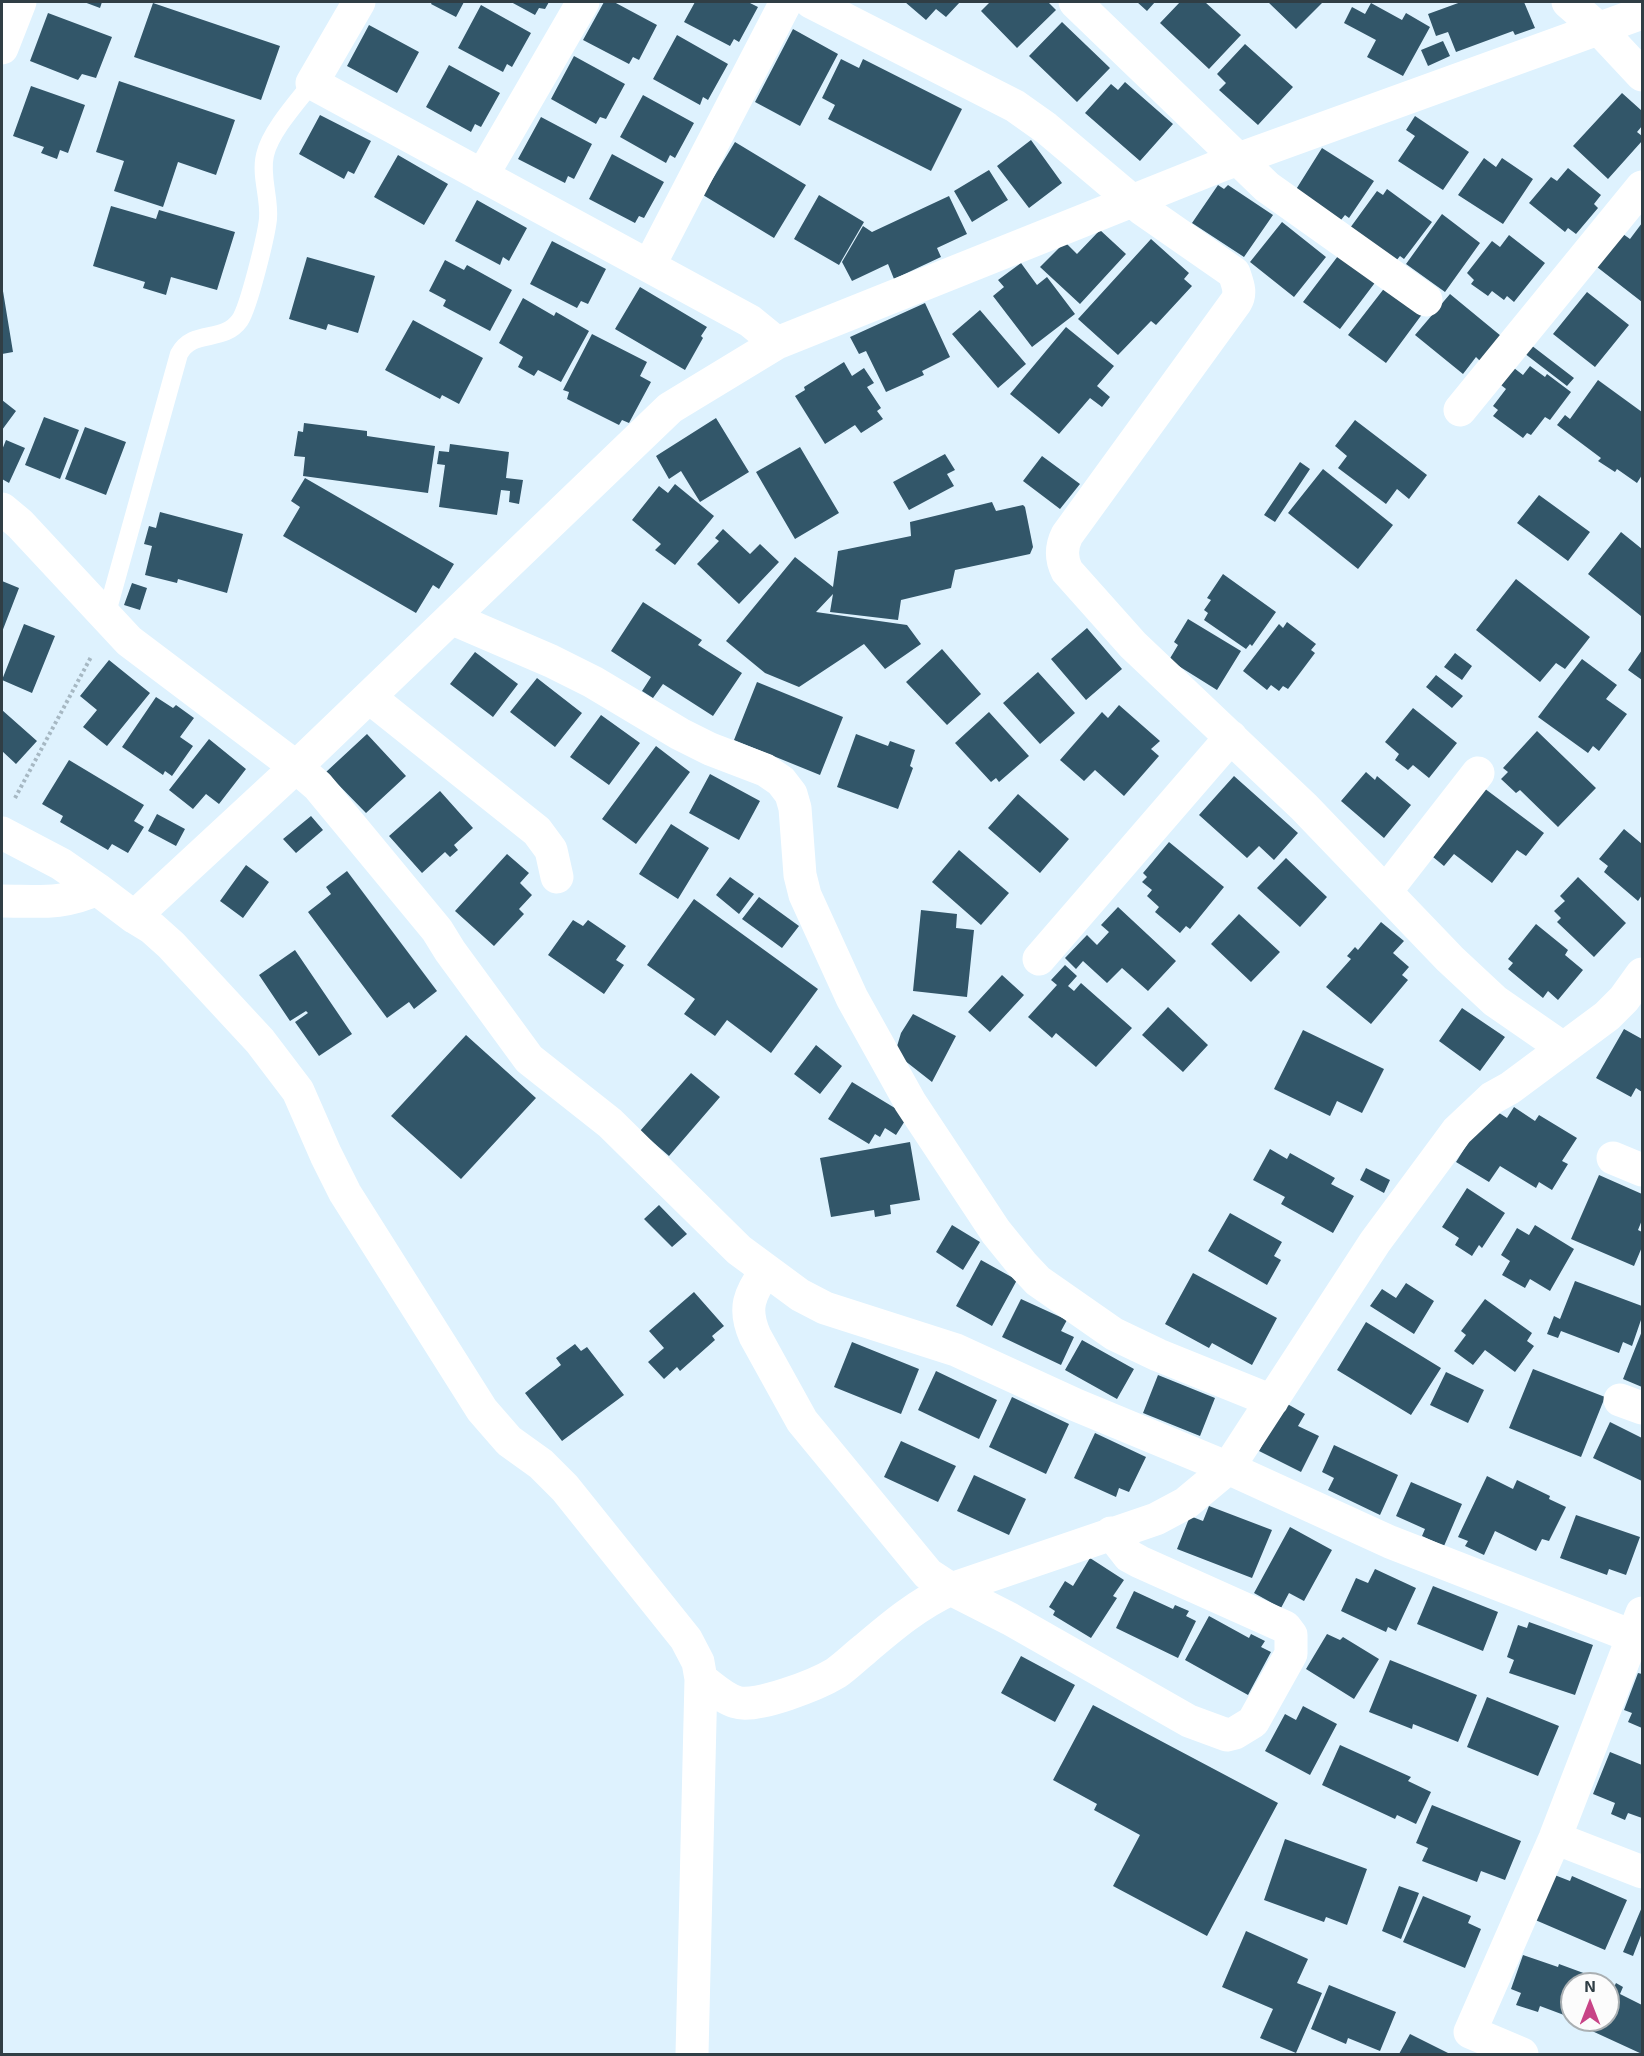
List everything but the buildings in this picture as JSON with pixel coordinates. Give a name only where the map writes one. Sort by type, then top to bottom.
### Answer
[{"type":"street","points":[[2,48],[20,2]]},
{"type":"street","points":[[359,2],[312,82],[750,321],[777,343]]},
{"type":"street","points":[[482,176],[583,2]]},
{"type":"street","points":[[649,266],[786,2]]},
{"type":"street","points":[[811,2],[850,10],[1015,106],[1046,128],[1132,200],[1234,273],[1239,288],[1239,297],[1067,535],[1062,562],[1067,571],[1133,645],[1304,807],[1450,958],[1495,1001],[1563,1048]]},
{"type":"street","points":[[1075,2],[1267,187],[1426,300]]},
{"type":"street","points":[[1568,2],[1599,29],[1642,75]]},
{"type":"street","points":[[134,917],[296,767],[670,408],[777,343],[1237,159],[1642,13]]},
{"type":"street","points":[[1460,410],[1642,187]]},
{"type":"street","points":[[2,509],[20,524],[129,641],[318,786],[437,930],[507,1032],[529,1059],[610,1123],[739,1250],[800,1295],[825,1308],[956,1350],[1076,1405],[1228,1468],[1390,1542],[1639,1630],[1556,1838],[1470,2032],[1522,2055]]},
{"type":"street","points":[[451,618],[551,661],[593,682],[680,734],[710,749],[765,770],[781,781],[791,794],[795,808],[800,875],[805,895],[852,998],[909,1102],[1002,1239],[1038,1281],[1114,1334],[1158,1355],[1272,1401]]},
{"type":"street","points":[[369,697],[537,831],[550,850],[557,877]]},
{"type":"street","points":[[1039,959],[1231,737]]},
{"type":"street","points":[[1386,891],[1478,773]]},
{"type":"street","points":[[2,833],[61,864],[152,928],[171,945],[260,1041],[298,1091],[345,1192],[482,1410],[509,1441],[542,1464],[565,1488],[686,1639],[698,1662],[701,1679],[692,2055]]},
{"type":"street","points":[[2,901],[67,901],[97,889]]},
{"type":"street","points":[[701,1679],[737,1703],[752,1703],[799,1689],[836,1672],[928,1599],[951,1589],[1156,1519],[1186,1503],[1228,1468],[1375,1242],[1457,1131],[1486,1103],[1607,1016],[1624,999],[1642,974]]},
{"type":"street","points":[[766,1271],[750,1297],[748,1311],[750,1326],[802,1421],[928,1574],[1189,1721],[1227,1735],[1253,1722],[1291,1654],[1291,1635],[1285,1627],[1140,1562],[1129,1556],[1111,1533]]},
{"type":"street","points":[[1556,1838],[1642,1872]]},
{"type":"lane","points":[[106,616],[179,354],[185,344],[195,339],[227,332],[239,321],[264,242],[268,218],[264,175],[265,154],[274,135],[312,82]]},
{"type":"path","points":[[13,802],[102,637],[106,616]]}]
